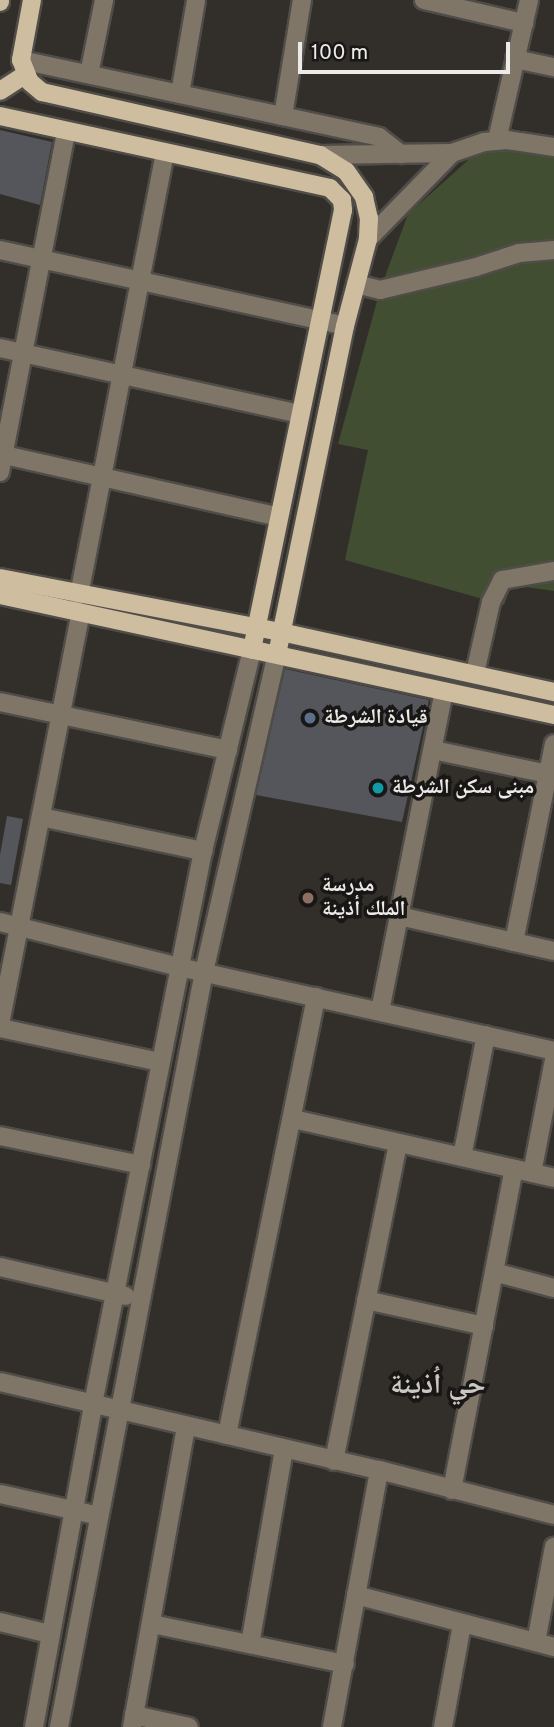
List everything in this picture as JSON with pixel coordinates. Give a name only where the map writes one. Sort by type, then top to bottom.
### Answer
[{"type":"main road","points":[[0,91],[23,67],[32,0]]},
{"type":"main road","points":[[23,67],[42,92],[320,155],[338,164],[353,179],[367,207],[369,239],[345,326],[277,654]]},
{"type":"main road","points":[[0,116],[330,188],[339,195],[343,210],[252,650]]},
{"type":"main road","points":[[339,195],[353,179]]},
{"type":"main road","points":[[0,578],[80,604],[252,650],[554,715]]},
{"type":"main road","points":[[0,595],[255,627],[554,692]]},
{"type":"street","points":[[89,74],[104,0]]},
{"type":"street","points":[[180,94],[196,0]]},
{"type":"street","points":[[283,116],[302,0]]},
{"type":"street","points":[[424,0],[524,23]]},
{"type":"street","points":[[505,18],[509,0]]},
{"type":"street","points":[[497,141],[529,0]]},
{"type":"street","points":[[515,59],[554,67]]},
{"type":"street","points":[[23,67],[89,74],[379,137],[401,154]]},
{"type":"street","points":[[66,131],[1,461],[102,477],[279,517]]},
{"type":"street","points":[[320,155],[452,153],[497,141],[532,141],[554,147]]},
{"type":"street","points":[[160,1062],[0,1026],[61,715],[102,477],[165,152]]},
{"type":"street","points":[[369,239],[452,153]]},
{"type":"street","points":[[0,250],[345,326]]},
{"type":"street","points":[[356,284],[380,290],[477,267],[519,253],[554,250]]},
{"type":"street","points":[[0,348],[300,414]]},
{"type":"street","points":[[475,673],[491,602],[502,580],[554,570]]},
{"type":"street","points":[[34,1727],[93,1404],[179,967],[203,851],[252,650]]},
{"type":"street","points":[[59,1727],[139,1299],[204,972],[277,654]]},
{"type":"street","points":[[380,1011],[444,691]]},
{"type":"street","points":[[0,702],[228,750]]},
{"type":"street","points":[[514,942],[545,830],[548,774],[554,744]]},
{"type":"street","points":[[433,750],[548,774]]},
{"type":"street","points":[[41,817],[203,851]]},
{"type":"street","points":[[399,916],[554,951]]},
{"type":"street","points":[[0,922],[179,967],[554,1051]]},
{"type":"street","points":[[227,1435],[316,997]]},
{"type":"street","points":[[461,1157],[486,1035]]},
{"type":"street","points":[[532,1173],[554,1060]]},
{"type":"street","points":[[293,1119],[554,1178]]},
{"type":"street","points":[[0,1136],[141,1165]]},
{"type":"street","points":[[334,1461],[398,1143]]},
{"type":"street","points":[[452,1490],[514,1168]]},
{"type":"street","points":[[0,1267],[139,1299]]},
{"type":"street","points":[[494,1272],[554,1288]]},
{"type":"street","points":[[366,1300],[484,1326]]},
{"type":"street","points":[[0,1382],[379,1470],[554,1515]]},
{"type":"street","points":[[186,1426],[133,1721],[189,1727]]},
{"type":"street","points":[[250,1644],[284,1449]]},
{"type":"street","points":[[332,1727],[379,1470]]},
{"type":"street","points":[[0,1494],[99,1516]]},
{"type":"street","points":[[536,1642],[554,1547]]},
{"type":"street","points":[[356,1595],[554,1647]]},
{"type":"street","points":[[0,1622],[50,1634]]},
{"type":"street","points":[[152,1624],[345,1664]]},
{"type":"street","points":[[443,1727],[462,1624]]},
{"type":"green space","points":[[527,147],[554,156],[554,591],[511,585],[504,605],[345,560],[368,450],[338,444],[380,290],[408,214],[475,154]]},
{"type":"building","points":[[0,130],[52,142],[40,205],[0,194]]},
{"type":"building","points":[[285,669],[429,700],[402,822],[256,795]]},
{"type":"building","points":[[7,816],[23,819],[11,885],[0,883],[0,855]]},
{"type":"place","name":"قيادة الشرطة","points":[[310,718]]},
{"type":"place","name":"مبنى سكن الشرطة","points":[[378,788]]},
{"type":"place","name":"مدرسة الملك أذينة","points":[[308,898]]},
{"type":"district","name":"حي اُذينة","points":[[438,1386]]}]
